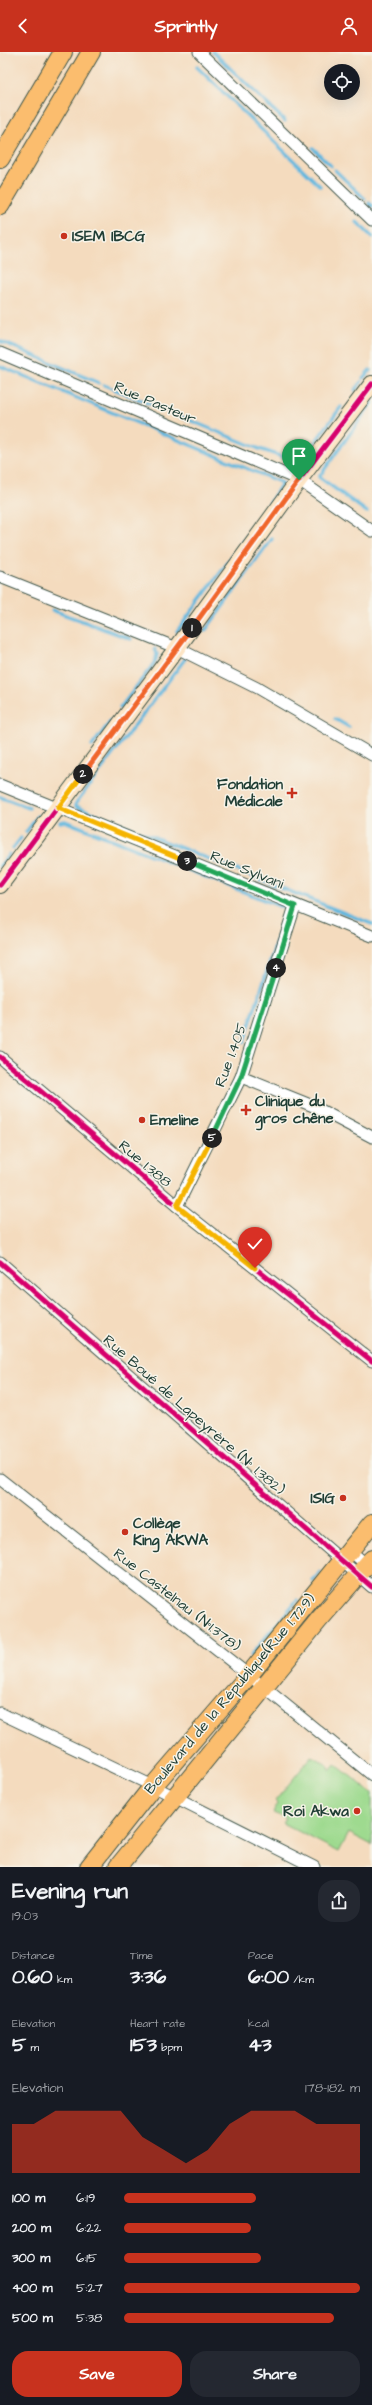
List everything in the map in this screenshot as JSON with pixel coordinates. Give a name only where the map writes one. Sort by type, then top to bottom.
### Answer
[{"type":"main road","points":[[0,159],[63,52]]},
{"type":"main road","points":[[0,206],[91,52]]},
{"type":"main road","name":"Boulevard de la République(Rue 1.729)","points":[[90,1867],[154,1786],[249,1675],[372,1523]]},
{"type":"main road","name":"Boulevard de la République(Rue 1.729)","points":[[118,1867],[175,1796],[367,1566]]},
{"type":"street","points":[[199,52],[372,220]]},
{"type":"street","name":"Rue Pasteur","points":[[0,353],[299,480],[372,531]]},
{"type":"street","points":[[0,885],[177,648],[299,480],[372,384]]},
{"type":"street","points":[[0,577],[177,648],[257,688],[372,755]]},
{"type":"street","name":"Rue Sylvani","points":[[0,785],[372,936]]},
{"type":"street","name":"Rue 1.405","points":[[177,1206],[241,1077],[295,906]]},
{"type":"street","name":"Rue 1.388","points":[[0,1057],[177,1206],[372,1361]]},
{"type":"street","points":[[241,1077],[313,1106],[372,1137]]},
{"type":"street","name":"Rue Boué de Lapeyrère (N° 1.382)","points":[[0,1262],[345,1555],[367,1566]]},
{"type":"street","name":"Rue Castelnau (N°1.378)","points":[[0,1479],[249,1675],[372,1775]]},
{"type":"street","points":[[367,1566],[372,1587]]},
{"type":"street","points":[[0,1713],[175,1796],[314,1867]]},
{"type":"green space","points":[[312,1756],[329,1766],[328,1768],[330,1770],[335,1764],[372,1793],[372,1845],[349,1833],[339,1852],[282,1823],[286,1818],[273,1813],[278,1804],[275,1801]]},
{"type":"waterway","points":[[213,52],[285,121]]},
{"type":"waterway","points":[[197,67],[320,186]]},
{"type":"waterway","points":[[313,148],[331,166]]},
{"type":"waterway","points":[[335,170],[365,199]]},
{"type":"waterway","points":[[369,203],[372,206]]},
{"type":"waterway","points":[[357,222],[372,237]]},
{"type":"waterway","points":[[0,341],[99,383]]},
{"type":"waterway","points":[[0,366],[282,483],[258,522],[177,631]]},
{"type":"waterway","points":[[363,378],[370,370]]},
{"type":"waterway","points":[[355,390],[361,382]]},
{"type":"waterway","points":[[104,385],[257,448],[297,462],[301,461],[341,407]]},
{"type":"waterway","points":[[367,512],[319,477],[372,403]]},
{"type":"waterway","points":[[205,631],[272,539]]},
{"type":"waterway","points":[[52,610],[131,639]]},
{"type":"waterway","points":[[120,708],[155,662],[157,654],[155,649]]},
{"type":"waterway","points":[[185,659],[76,803],[76,806],[372,924]]},
{"type":"waterway","points":[[335,719],[349,727]]},
{"type":"waterway","points":[[92,746],[110,722]]},
{"type":"waterway","points":[[0,797],[29,808]]},
{"type":"waterway","points":[[26,832],[38,816]]},
{"type":"waterway","points":[[60,822],[65,821],[287,909],[244,1042]]},
{"type":"waterway","points":[[13,848],[21,838]]},
{"type":"waterway","points":[[0,866],[9,854]]},
{"type":"waterway","points":[[313,1581],[320,1572]]},
{"type":"waterway","points":[[250,1656],[297,1600]]},
{"type":"cycle path","points":[[0,885],[177,648],[299,480],[372,384]]},
{"type":"cycle path","points":[[0,1057],[177,1206],[372,1361]]},
{"type":"cycle path","points":[[0,1262],[372,1587]]},
{"type":"place","name":"ISEM IBCG","points":[[64,236]]},
{"type":"place","name":"Fondation Médicale","points":[[292,793]]},
{"type":"place","name":"Clinique du gros chêne","points":[[246,1110]]},
{"type":"place","name":"Emeline","points":[[142,1120]]},
{"type":"place","name":"ISIG","points":[[343,1498]]},
{"type":"place","name":"Collège King AKWA","points":[[125,1532]]},
{"type":"place","name":"Roi Akwa","points":[[357,1811]]},
{"type":"route","points":[[255,1268],[177,1206],[241,1077],[295,906],[58,808],[299,480]]}]
